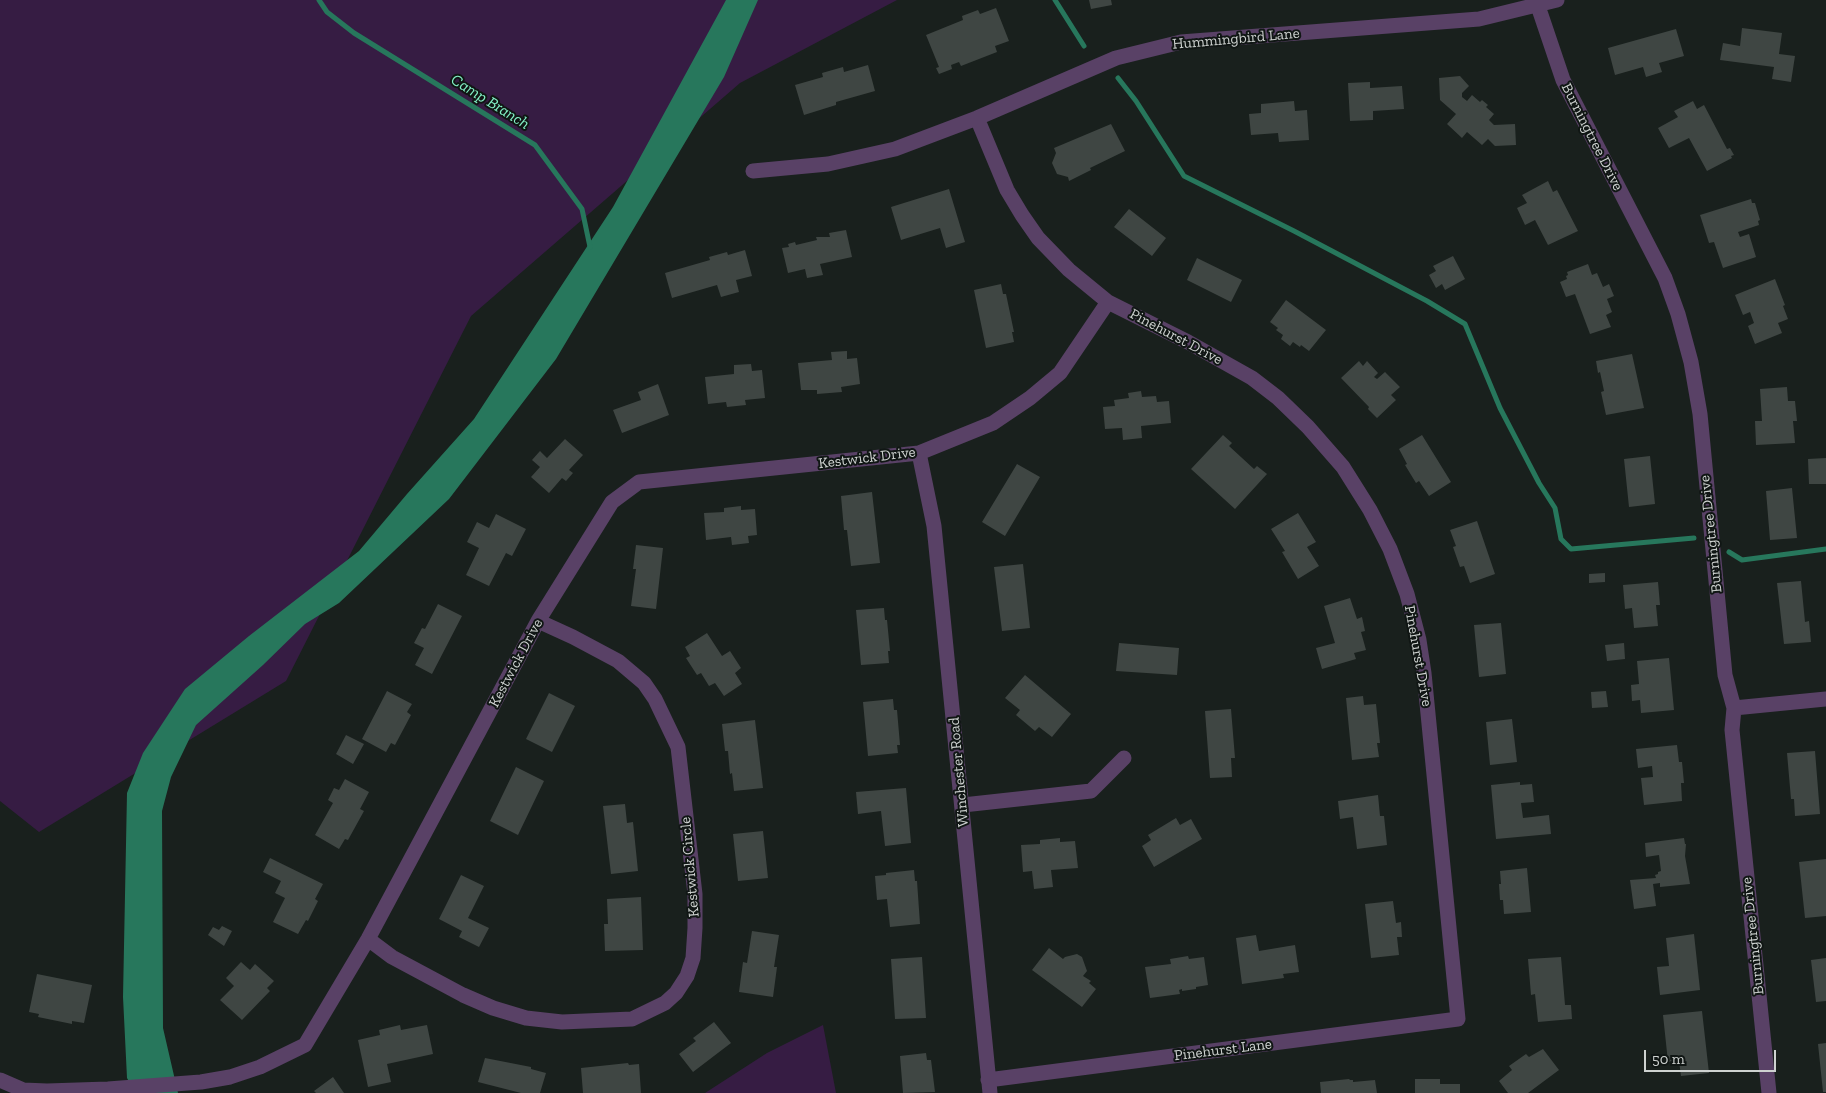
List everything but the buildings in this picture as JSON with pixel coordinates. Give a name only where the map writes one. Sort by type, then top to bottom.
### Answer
[{"type":"street","name":"Hummingbird Lane","points":[[754,171],[828,164],[885,151],[978,118],[1116,58],[1181,42],[1479,18],[1538,6],[1557,0]]},
{"type":"street","name":"Burningtree Drive","points":[[1538,6],[1562,80],[1665,278],[1678,314],[1691,362],[1700,414],[1725,675],[1734,708],[1732,730],[1769,1093]]},
{"type":"street","name":"Pinehurst Drive","points":[[978,118],[1007,190],[1038,238],[1069,270],[1108,302],[1188,342],[1252,378],[1278,398],[1308,427],[1343,468],[1370,510],[1390,549],[1407,594],[1419,640],[1424,673],[1458,1019]]},
{"type":"street","name":"Kestwick Drive","points":[[0,1080],[23,1090],[108,1090],[201,1082],[230,1078],[260,1067],[305,1045],[368,939],[538,621],[612,502],[640,482],[918,453],[993,423],[1030,398],[1060,373],[1108,302]]},
{"type":"street","name":"Winchester Road","points":[[918,453],[934,526],[989,1086]]},
{"type":"street","name":"Kestwick Circle","points":[[368,939],[392,957],[463,995],[493,1008],[526,1018],[562,1022],[632,1019],[665,1004],[676,994],[687,976],[693,958],[695,894],[678,747],[655,699],[638,678],[618,661],[538,621]]},
{"type":"street","points":[[1734,708],[1826,699]]},
{"type":"street","points":[[962,805],[1091,791],[1124,758]]},
{"type":"street","name":"Pinehurst Lane","points":[[989,1086],[1458,1019]]},
{"type":"shaded area","points":[[0,0],[897,0],[740,83],[471,316],[286,681],[39,832],[0,801]]},
{"type":"shaded area","points":[[726,0],[758,0],[724,77],[556,359],[449,499],[339,603],[305,624],[263,665],[196,725],[171,777],[162,811],[163,1028],[178,1093],[135,1093],[127,1078],[123,997],[127,793],[143,753],[185,689],[249,636],[359,551],[474,419],[613,207]]},
{"type":"shaded area","points":[[823,1025],[836,1093],[705,1093],[767,1053]]},
{"type":"waterway","name":"Camp Branch","points":[[319,0],[327,12],[354,33],[535,145],[582,209],[590,247]]},
{"type":"waterway","points":[[1055,0],[1084,46]]},
{"type":"waterway","points":[[1118,78],[1136,101],[1184,176],[1427,301],[1465,324],[1500,408],[1539,483],[1555,508],[1561,539],[1571,549],[1694,538]]},
{"type":"waterway","points":[[1729,552],[1742,560],[1826,549]]}]
